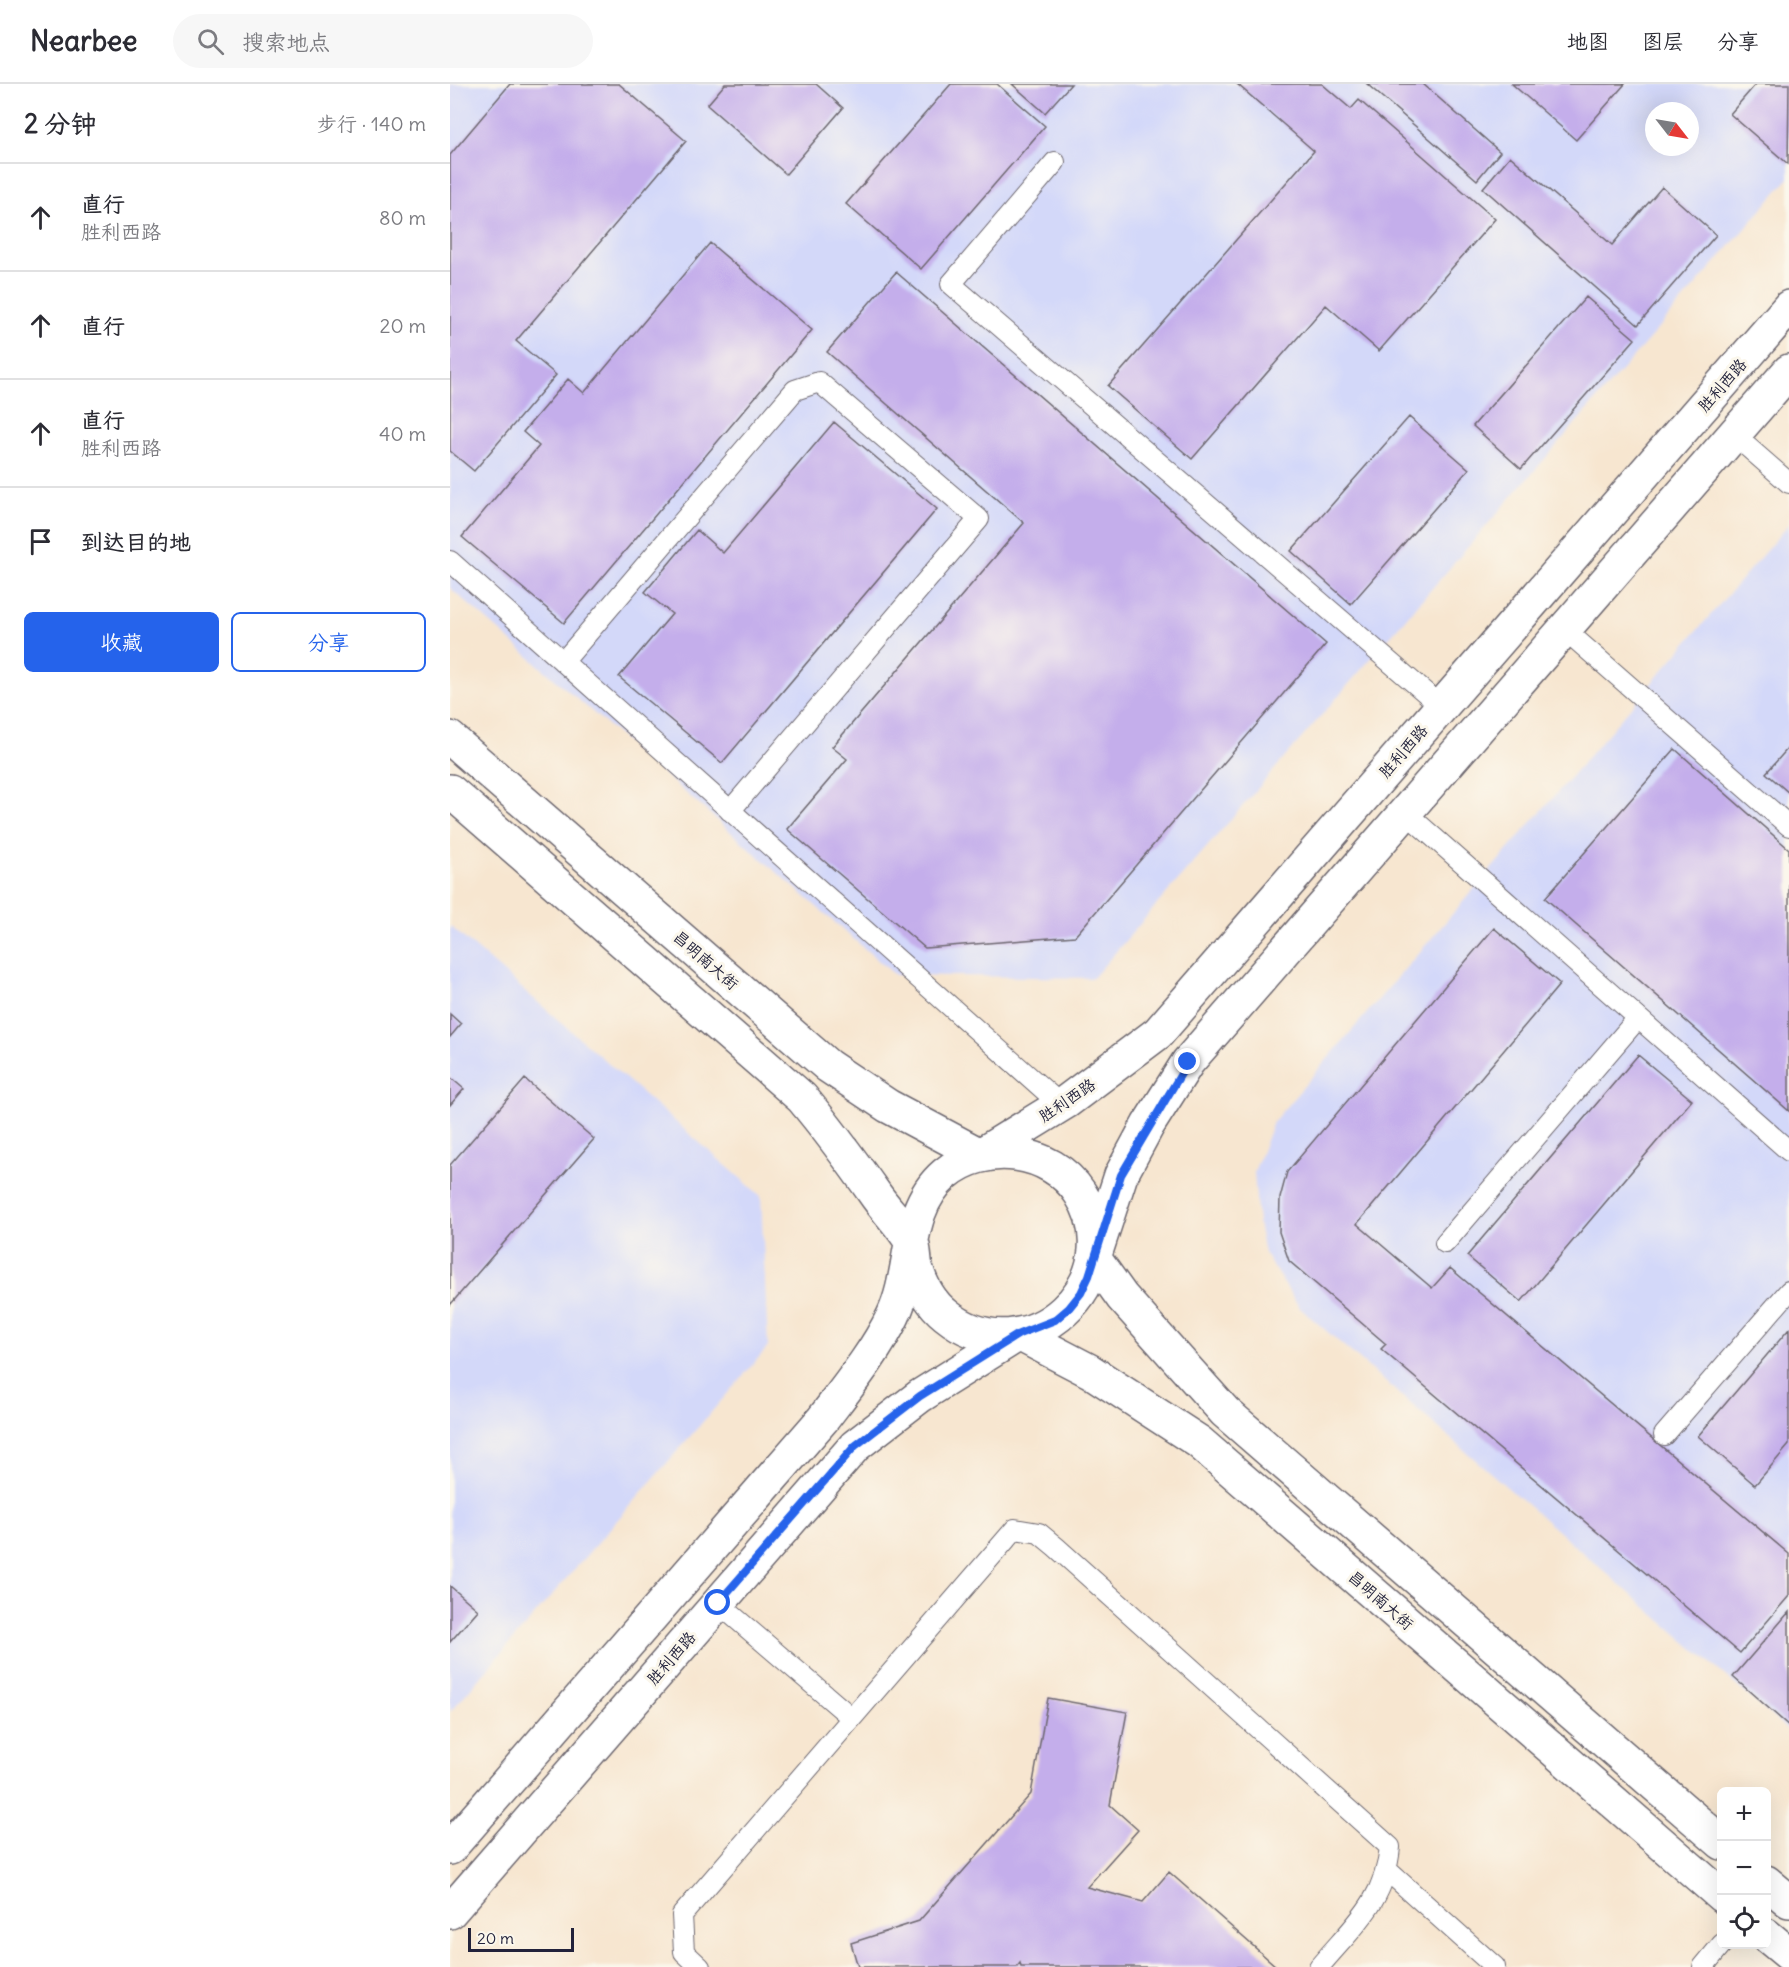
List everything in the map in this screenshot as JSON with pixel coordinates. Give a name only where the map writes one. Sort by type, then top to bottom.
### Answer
[{"type":"main road","name":"胜利西路","points":[[980,1155],[1061,1106],[1158,1033],[1789,307]]},
{"type":"main road","points":[[450,791],[802,1098],[840,1142],[913,1245],[921,1284],[945,1314],[962,1326],[981,1332],[1019,1334],[1055,1320],[1081,1293],[1121,1175],[1188,1062],[1789,371]]},
{"type":"main road","name":"昌明南大街","points":[[450,738],[828,1066],[888,1106],[980,1155]]},
{"type":"main road","points":[[450,1848],[823,1419],[858,1374],[894,1314],[913,1245],[915,1225],[932,1189],[945,1174],[980,1155],[1003,1153],[1025,1155],[1047,1163],[1065,1176],[1080,1193],[1090,1213],[1095,1235],[1094,1258],[1122,1297],[1226,1412],[1720,1841]]},
{"type":"main road","name":"胜利西路","points":[[450,1912],[855,1446],[920,1396],[1019,1334]]},
{"type":"main road","name":"昌明南大街","points":[[1019,1334],[1090,1371],[1199,1442],[1721,1895]]},
{"type":"main road","points":[[1771,1885],[1789,1901]]},
{"type":"main road","points":[[1771,1938],[1789,1954]]},
{"type":"lane","points":[[1055,162],[951,284],[1442,707]]},
{"type":"lane","points":[[563,662],[795,390],[819,382],[979,519],[730,811]]},
{"type":"lane","points":[[1734,435],[1789,483]]},
{"type":"lane","points":[[450,561],[1061,1106]]},
{"type":"lane","points":[[1564,629],[1789,826]]},
{"type":"lane","points":[[1405,812],[1789,1151]]},
{"type":"lane","points":[[1445,1243],[1638,1018]]},
{"type":"lane","points":[[1664,1435],[1789,1291]]},
{"type":"lane","points":[[700,1967],[684,1952],[682,1915],[1015,1529],[1039,1533],[1390,1847],[1388,1870],[1378,1896],[1319,1967]]},
{"type":"lane","points":[[718,1603],[852,1718]]},
{"type":"lane","points":[[1388,1870],[1495,1967]]},
{"type":"lane","points":[[1703,1967],[1718,1949]]},
{"type":"shaded area","points":[[450,84],[1789,84],[1789,178],[1093,978],[895,975],[450,588]]},
{"type":"shaded area","points":[[1789,524],[1789,1731],[1300,1308],[1264,1253],[1258,1223],[1254,1172],[1273,1122]]},
{"type":"shaded area","points":[[450,926],[761,1196],[768,1347],[450,1712]]},
{"type":"building","points":[[510,84],[619,84],[686,141],[516,341],[556,375],[474,471],[450,451],[450,155]]},
{"type":"building","points":[[725,84],[816,84],[843,108],[786,174],[707,105]]},
{"type":"building","points":[[951,84],[997,84],[1045,126],[921,269],[846,204]]},
{"type":"building","points":[[1012,84],[1071,84],[1045,113]]},
{"type":"building","points":[[1237,84],[1322,84],[1351,109],[1359,100],[1495,219],[1379,351],[1326,305],[1192,459],[1108,386],[1314,151]]},
{"type":"building","points":[[1367,84],[1423,84],[1500,152],[1477,180]]},
{"type":"building","points":[[1512,84],[1625,84],[1576,140]]},
{"type":"building","points":[[1756,84],[1789,84],[1788,164],[1730,114]]},
{"type":"building","points":[[1510,156],[1612,245],[1662,187],[1716,235],[1638,325],[1483,188]]},
{"type":"building","points":[[710,243],[812,330],[564,623],[462,537],[539,446],[523,432],[568,379],[584,393]]},
{"type":"building","points":[[896,272],[1326,644],[1075,936],[925,948],[787,829],[847,759],[832,747],[1024,523],[827,352]]},
{"type":"building","points":[[1586,297],[1635,339],[1521,469],[1473,426]]},
{"type":"building","points":[[1409,417],[1469,469],[1351,604],[1291,551]]},
{"type":"building","points":[[834,422],[937,509],[722,763],[619,677],[672,614],[645,592],[697,530],[723,553]]},
{"type":"building","points":[[1789,747],[1789,793],[1766,773]]},
{"type":"building","points":[[1675,749],[1789,849],[1789,1111],[1545,898]]},
{"type":"building","points":[[1494,928],[1560,984],[1357,1224],[1432,1288],[1450,1268],[1789,1554],[1789,1596],[1740,1653],[1381,1349],[1386,1344],[1289,1261],[1279,1232],[1280,1198],[1287,1172]]},
{"type":"building","points":[[450,1014],[461,1024],[450,1037]]},
{"type":"building","points":[[1638,1055],[1692,1100],[1521,1302],[1467,1256]]},
{"type":"building","points":[[450,1077],[464,1089],[450,1105]]},
{"type":"building","points":[[525,1079],[594,1139],[450,1305],[450,1165]]},
{"type":"building","points":[[1789,1329],[1789,1445],[1755,1485],[1698,1436]]},
{"type":"building","points":[[450,1586],[478,1610],[450,1642]]},
{"type":"building","points":[[1789,1612],[1789,1726],[1733,1677]]},
{"type":"building","points":[[1048,1698],[1127,1712],[1110,1805],[1138,1830],[1087,1887],[1143,1902],[1169,1872],[1277,1967],[1021,1967],[1020,1963],[1017,1967],[858,1967],[851,1943],[919,1921],[1031,1794]]},
{"type":"route","points":[[718,1603],[855,1446],[920,1396],[1019,1334],[1038,1329],[1055,1320],[1069,1308],[1081,1293],[1089,1276],[1121,1175],[1148,1125],[1188,1062]]}]
